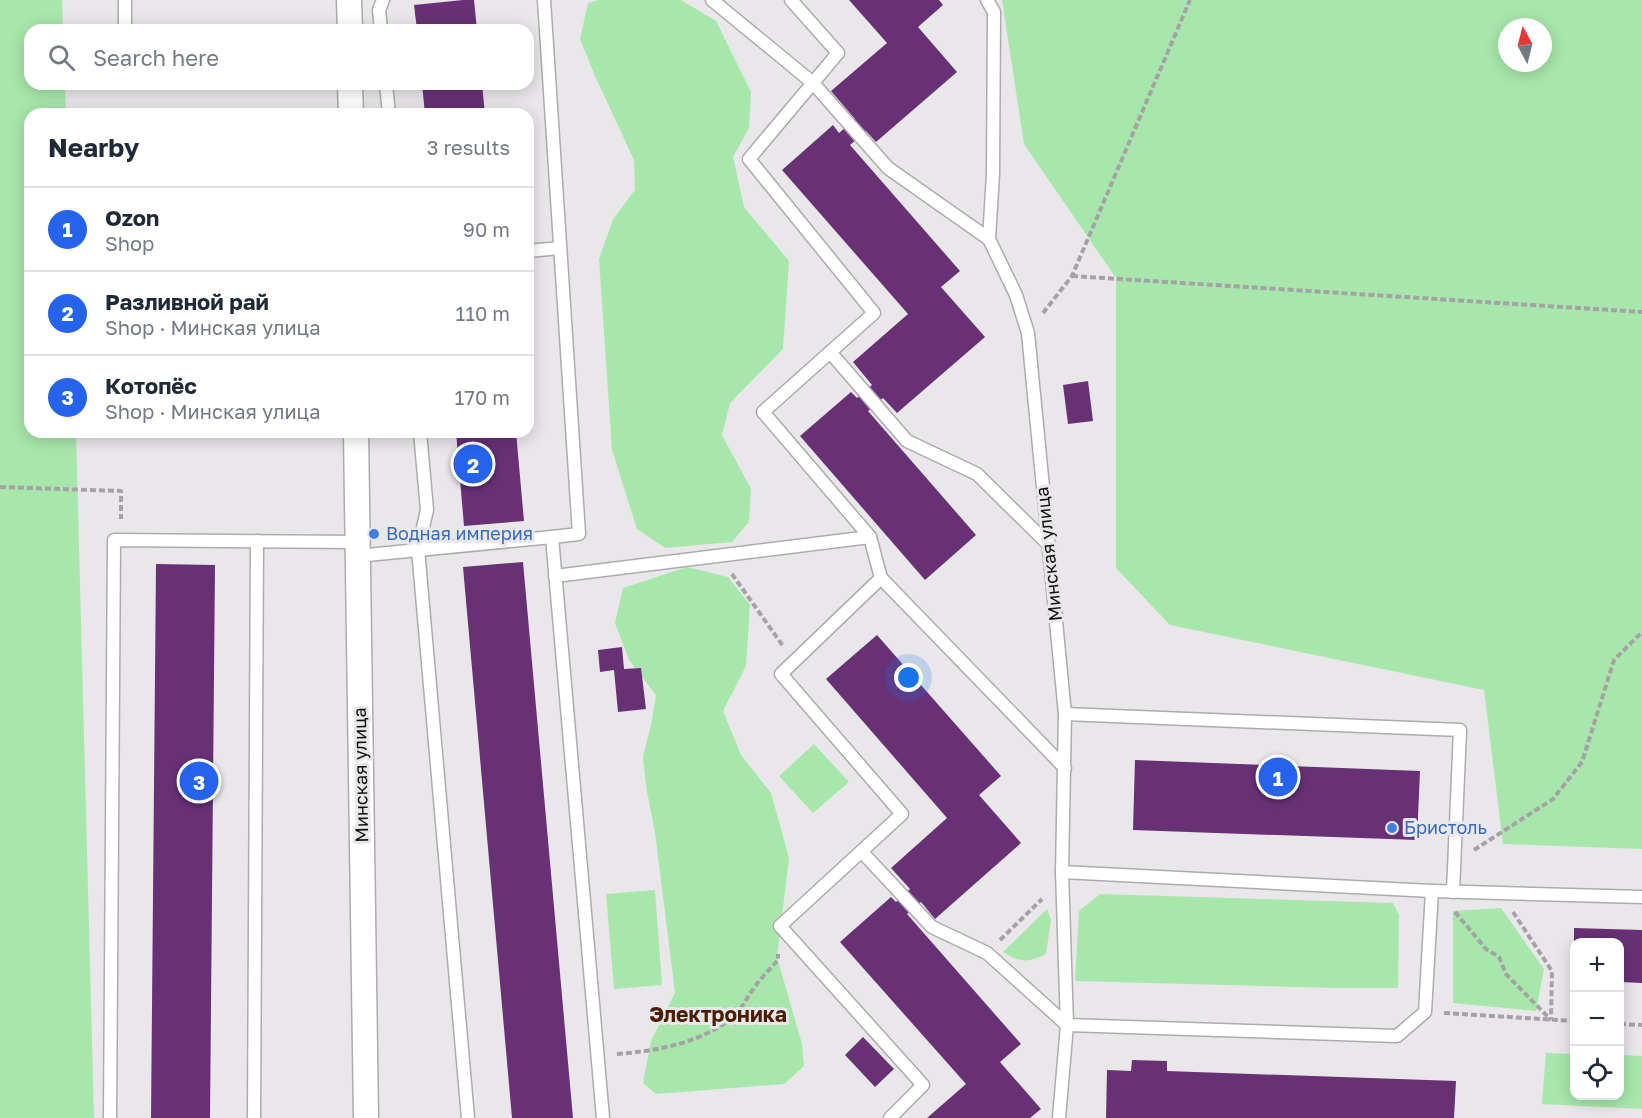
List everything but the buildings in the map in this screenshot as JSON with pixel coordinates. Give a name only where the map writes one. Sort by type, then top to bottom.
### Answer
[{"type":"street","points":[[349,0],[350,24]]},
{"type":"street","points":[[350,90],[351,108]]},
{"type":"street","name":"Минская улица","points":[[356,438],[366,1118]]},
{"type":"lane","points":[[125,0],[125,24]]},
{"type":"lane","points":[[380,24],[379,10],[383,0]]},
{"type":"lane","points":[[110,1118],[114,540],[257,541],[357,549],[418,549],[579,534],[544,0]]},
{"type":"lane","points":[[712,0],[813,83],[888,168],[989,239]]},
{"type":"lane","points":[[791,0],[838,53],[749,159],[874,313],[763,412],[870,537],[881,578],[1065,768]]},
{"type":"lane","name":"Минская улица","points":[[987,0],[994,12],[993,174],[989,239],[1016,295],[1028,333],[1065,714],[1062,876],[1067,1025],[1059,1118]]},
{"type":"lane","points":[[387,90],[388,108]]},
{"type":"lane","points":[[534,250],[560,248]]},
{"type":"lane","points":[[830,351],[907,441],[977,474],[1048,544]]},
{"type":"lane","points":[[421,438],[427,510],[418,549],[468,1118]]},
{"type":"lane","points":[[552,537],[603,1118]]},
{"type":"lane","points":[[555,576],[870,537]]},
{"type":"lane","points":[[254,1118],[257,541]]},
{"type":"lane","points":[[881,578],[781,674],[902,814],[780,926],[923,1085],[890,1118]]},
{"type":"lane","points":[[1065,714],[1460,730],[1453,892]]},
{"type":"lane","points":[[862,852],[932,927],[987,952],[1067,1025],[1397,1036],[1425,1012],[1434,891]]},
{"type":"lane","points":[[1062,876],[1453,892],[1642,897]]},
{"type":"path","points":[[1028,333],[1072,276],[1190,0]]},
{"type":"path","points":[[1072,276],[1642,312]]},
{"type":"path","points":[[0,487],[121,491],[121,541]]},
{"type":"path","points":[[720,556],[794,662]]},
{"type":"path","points":[[1454,864],[1553,799],[1582,762],[1614,660],[1642,632]]},
{"type":"path","points":[[987,952],[1062,876]]},
{"type":"path","points":[[1434,891],[1471,929],[1486,949],[1499,957],[1506,974],[1551,1020]]},
{"type":"path","points":[[1504,893],[1510,907],[1552,970],[1551,1020]]},
{"type":"path","points":[[598,1057],[643,1052],[680,1043],[699,1037],[734,1017],[778,960],[780,926]]},
{"type":"path","points":[[1425,1012],[1570,1021]]},
{"type":"path","points":[[1624,1024],[1642,1025]]},
{"type":"green space","points":[[0,0],[62,0],[63,24],[24,24],[24,90],[65,90],[66,108],[24,108],[24,438],[76,438],[94,1118],[0,1118]]},
{"type":"green space","points":[[599,0],[681,0],[716,21],[751,92],[749,128],[733,157],[744,207],[789,261],[783,349],[730,403],[722,435],[751,489],[749,522],[732,542],[665,548],[637,529],[612,450],[599,259],[613,219],[635,190],[634,160],[580,39],[588,3]]},
{"type":"green space","points":[[1002,0],[1642,0],[1642,849],[1503,844],[1484,690],[1170,625],[1116,568],[1116,278],[1024,144]]},
{"type":"green space","points":[[687,567],[728,577],[750,605],[746,666],[723,711],[741,755],[771,793],[789,858],[777,957],[802,1044],[804,1066],[784,1084],[656,1094],[643,1083],[651,1041],[675,993],[643,756],[656,695],[629,660],[615,623],[623,588]]},
{"type":"green space","points":[[814,744],[849,782],[813,813],[779,776]]},
{"type":"green space","points":[[655,890],[662,985],[614,989],[606,894]]},
{"type":"green space","points":[[1100,894],[1393,903],[1399,915],[1398,988],[1075,981],[1079,911]]},
{"type":"green space","points":[[1501,908],[1544,969],[1536,1011],[1453,1003],[1453,911]]},
{"type":"green space","points":[[1047,909],[1051,920],[1046,954],[1024,960],[1003,952]]},
{"type":"green space","points":[[1546,1053],[1570,1054],[1570,1100],[1624,1100],[1624,1055],[1642,1056],[1642,1109],[1542,1104]]},
{"type":"place","name":"Разливной рай","points":[[473,464]]},
{"type":"place","name":"Водная империя","points":[[374,534]]},
{"type":"place","name":"Ozon","points":[[1278,777]]},
{"type":"place","name":"Котопёс","points":[[199,781]]},
{"type":"place","name":"Бристоль","points":[[1392,828]]},
{"type":"district","name":"Электроника","points":[[718,1015]]}]
